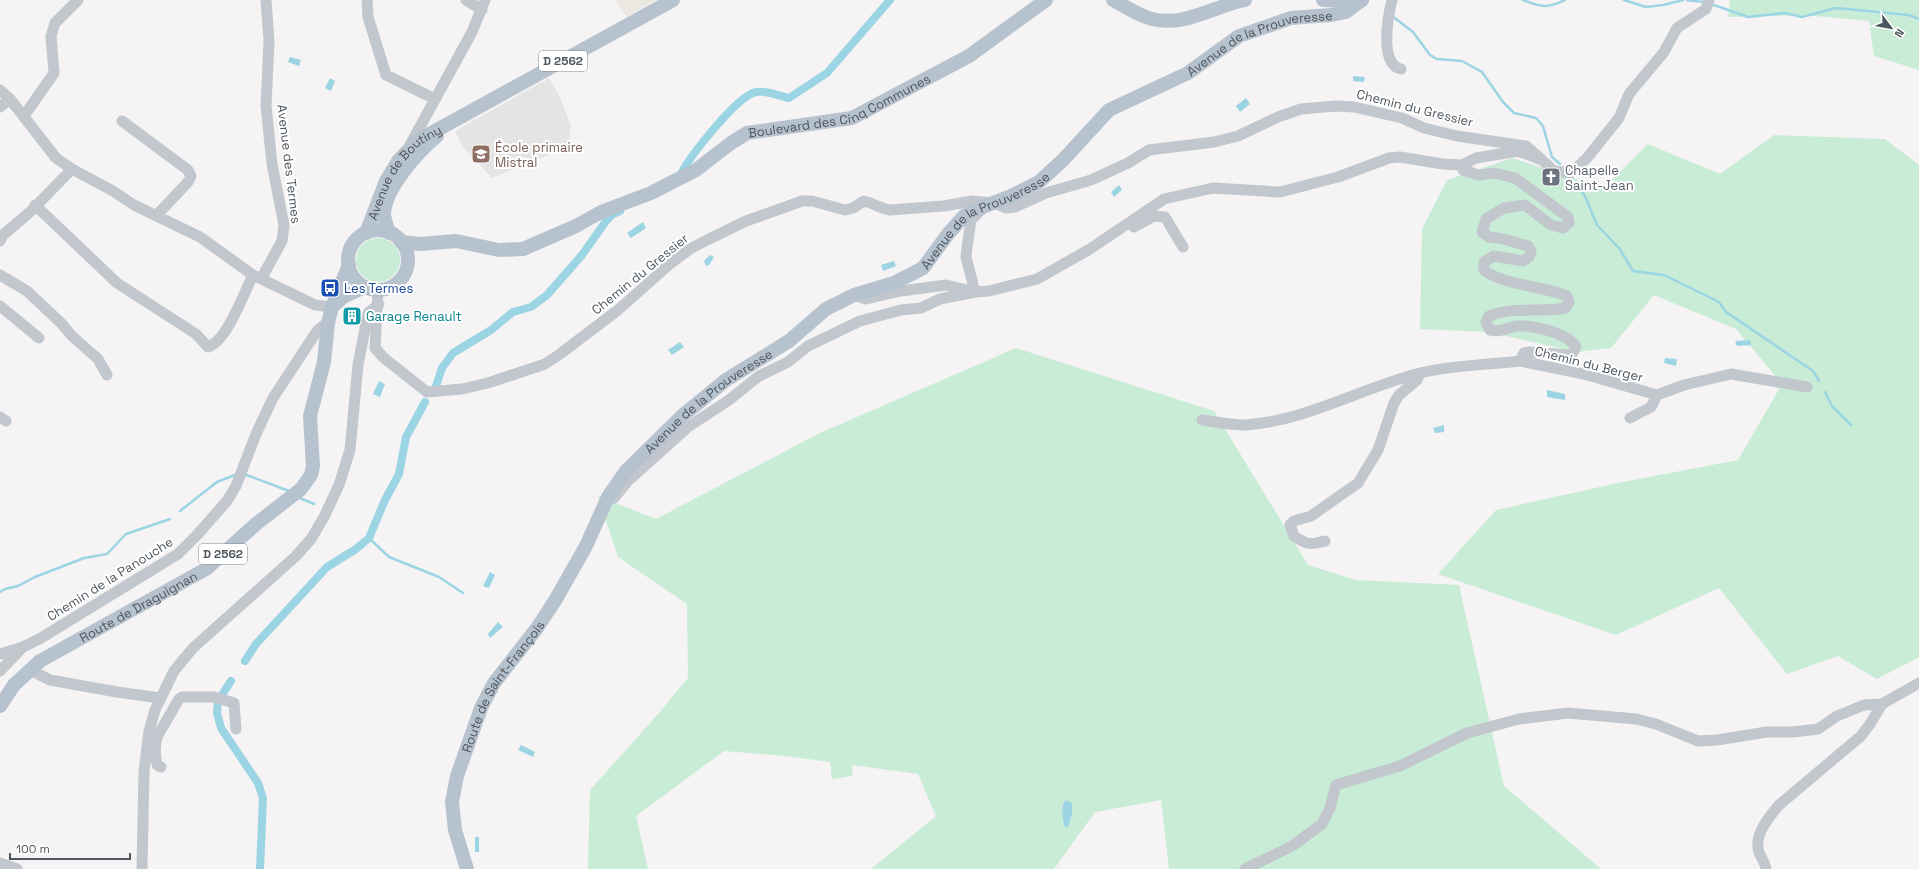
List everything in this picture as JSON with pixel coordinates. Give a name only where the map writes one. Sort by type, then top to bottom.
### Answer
[{"type":"main road","name":"Avenue de Boutiny","points":[[389,233],[384,215],[386,205],[400,166],[418,135],[454,122],[673,0]]},
{"type":"main road","name":"Boulevard des Cinq Communes","points":[[401,242],[420,244],[456,241],[498,250],[523,249],[576,226],[601,212],[651,193],[685,176],[696,170],[731,143],[747,134],[852,118],[969,56],[1046,0]]},
{"type":"main road","points":[[1113,0],[1150,19],[1164,21],[1185,20],[1219,6],[1245,0]]},
{"type":"main road","points":[[1323,0],[1362,0]]},
{"type":"main road","name":"Avenue de la Prouveresse","points":[[599,515],[608,497],[626,471],[703,397],[726,380],[789,341],[826,309],[854,295],[894,282],[923,268],[948,234],[964,216],[1039,182],[1063,160],[1109,110],[1188,73],[1239,36],[1291,18],[1331,15],[1346,12],[1362,0]]},
{"type":"main road","name":"Avenue de Boutiny","points":[[366,234],[386,181],[400,166],[454,122]]},
{"type":"main road","points":[[332,307],[343,297],[374,294],[387,289],[398,282],[406,272],[408,264],[405,248],[401,242],[389,233],[378,231],[366,234],[357,239],[351,248],[349,256],[349,265],[352,274],[358,282],[374,294]]},
{"type":"main road","points":[[408,264],[428,249],[446,241]]},
{"type":"main road","name":"Route de Draguignan","points":[[0,706],[14,685],[40,661],[206,569],[256,524],[301,489],[311,475],[313,466],[310,416],[324,362],[328,324],[332,307],[349,265]]},
{"type":"main road","name":"Route de Saint-François","points":[[467,869],[455,830],[452,802],[457,776],[481,708],[494,683],[537,628],[556,599],[586,546],[599,515]]},
{"type":"street","points":[[24,116],[54,73],[51,36],[55,23],[78,0]]},
{"type":"street","name":"Avenue des Termes","points":[[35,205],[117,283],[196,334],[208,347],[214,345],[224,333],[257,277],[282,241],[284,225],[272,164],[266,106],[269,41],[266,0]]},
{"type":"street","points":[[367,0],[368,17],[386,75],[435,99]]},
{"type":"street","points":[[418,135],[484,5],[466,0]]},
{"type":"street","points":[[1392,0],[1387,19],[1386,42],[1391,61],[1397,68],[1401,69]]},
{"type":"street","points":[[599,515],[627,482],[688,427],[729,400],[758,376],[788,362],[808,346],[860,321],[901,310],[921,308],[940,299],[975,292],[989,291],[1037,279],[1090,249],[1164,199],[1212,188],[1280,192],[1338,177],[1388,158],[1406,158],[1442,164],[1462,165],[1476,158],[1518,151],[1542,160],[1554,171],[1570,173],[1582,162],[1619,118],[1629,94],[1664,52],[1677,28],[1706,10],[1709,0]]},
{"type":"street","points":[[0,90],[10,99],[24,116],[56,158],[72,169],[156,216],[200,237],[257,277],[316,305],[332,307]]},
{"type":"street","points":[[0,107],[10,99]]},
{"type":"street","name":"Chemin du Gressier","points":[[374,294],[375,348],[384,358],[427,392],[462,389],[488,383],[545,364],[618,310],[690,249],[746,221],[807,200],[845,210],[853,208],[864,201],[873,203],[882,209],[889,210],[944,206],[972,200],[1006,208],[1015,207],[1046,193],[1092,180],[1128,163],[1150,150],[1214,142],[1238,136],[1278,117],[1301,110],[1336,106],[1354,107],[1402,118],[1424,128],[1457,136],[1526,146],[1542,160]]},
{"type":"street","points":[[122,121],[188,170],[191,176],[188,182],[156,216]]},
{"type":"street","name":"Chemin du Berger","points":[[1462,165],[1463,170],[1479,175],[1494,173],[1515,178],[1568,217],[1570,223],[1562,228],[1551,225],[1525,205],[1504,208],[1486,219],[1482,232],[1489,237],[1504,239],[1528,246],[1531,251],[1529,257],[1523,261],[1494,256],[1484,262],[1484,270],[1488,274],[1516,283],[1557,292],[1567,296],[1569,302],[1566,308],[1500,312],[1489,316],[1486,322],[1490,330],[1500,332],[1516,326],[1532,327],[1568,338],[1576,347],[1572,354],[1568,355],[1529,352],[1524,354],[1520,361],[1584,374],[1657,396],[1684,385],[1731,374],[1807,387]]},
{"type":"street","points":[[0,241],[3,235],[30,212],[35,205],[72,169]]},
{"type":"street","points":[[975,292],[966,257],[971,220],[989,205]]},
{"type":"street","points":[[1115,232],[1128,231],[1154,216],[1166,217],[1183,247]]},
{"type":"street","points":[[0,275],[27,291],[98,359],[107,375]]},
{"type":"street","points":[[854,295],[866,298],[901,291],[946,285],[975,292]]},
{"type":"street","points":[[142,869],[144,771],[160,698],[174,671],[193,648],[296,556],[311,538],[324,517],[339,485],[350,450],[358,365],[368,313],[374,294]]},
{"type":"street","points":[[0,306],[39,338]]},
{"type":"street","name":"Chemin de la Panouche","points":[[0,654],[23,647],[77,617],[178,554],[227,501],[236,486],[256,434],[273,398],[317,331],[328,324]]},
{"type":"street","points":[[1202,420],[1242,425],[1265,423],[1325,407],[1391,381],[1420,373],[1520,361]]},
{"type":"street","points":[[1325,541],[1306,544],[1294,536],[1290,525],[1294,521],[1311,516],[1358,483],[1378,450],[1394,403],[1399,395],[1417,380],[1420,373]]},
{"type":"street","points":[[1630,418],[1651,407],[1657,396]]},
{"type":"street","points":[[0,670],[23,647]]},
{"type":"street","points":[[30,670],[50,680],[160,698]]},
{"type":"street","points":[[1247,868],[1292,846],[1322,824],[1330,808],[1336,785],[1400,766],[1467,732],[1519,719],[1568,713],[1636,719],[1656,724],[1698,741],[1717,740],[1767,732],[1793,732],[1818,729],[1837,716],[1864,705],[1882,704],[1919,683]]},
{"type":"street","points":[[153,733],[182,697],[219,698],[234,703],[236,729]]},
{"type":"street","points":[[1766,869],[1758,848],[1758,840],[1767,819],[1779,806],[1861,736],[1882,704]]},
{"type":"street","points":[[153,733],[156,741],[155,753],[157,765],[161,767]]},
{"type":"street","points":[[0,863],[16,869]]},
{"type":"shaded area","points":[[616,0],[656,0],[626,17]]},
{"type":"shaded area","points":[[549,78],[560,97],[571,126],[567,155],[555,152],[492,178],[462,146],[455,131]]},
{"type":"green space","points":[[1730,0],[1919,0],[1919,70],[1874,56],[1869,21],[1804,15],[1728,17]]},
{"type":"green space","points":[[1774,135],[1885,139],[1919,165],[1919,657],[1877,679],[1838,656],[1787,674],[1719,588],[1616,635],[1438,574],[1496,510],[1618,483],[1738,460],[1782,384],[1736,329],[1654,295],[1611,348],[1576,352],[1489,332],[1420,329],[1422,229],[1447,180],[1512,158],[1604,188],[1648,144],[1720,174]]},
{"type":"green space","points":[[374,238],[382,238],[387,239],[394,244],[399,251],[399,269],[394,276],[387,281],[374,282],[366,279],[359,272],[356,264],[356,256],[359,248],[366,241]]},
{"type":"green space","points":[[1016,348],[1214,411],[1308,565],[1356,580],[1459,585],[1504,786],[1601,869],[1169,869],[1161,800],[1095,812],[1054,869],[871,869],[936,816],[918,774],[852,765],[853,776],[832,779],[830,762],[785,756],[724,751],[636,816],[648,869],[588,869],[590,790],[659,713],[688,678],[687,604],[618,557],[598,496],[656,519],[820,433]]},
{"type":"water","points":[[290,57],[301,60],[299,66],[288,62]]},
{"type":"water","points":[[1353,76],[1365,77],[1364,82],[1353,81]]},
{"type":"water","points":[[330,78],[335,81],[331,91],[325,88]]},
{"type":"water","points":[[1246,98],[1250,104],[1240,112],[1236,106]]},
{"type":"water","points":[[1119,185],[1122,190],[1114,197],[1111,192]]},
{"type":"water","points":[[643,222],[646,228],[631,238],[627,233]]},
{"type":"water","points":[[710,255],[714,257],[709,265],[706,266],[704,261]]},
{"type":"water","points":[[894,261],[896,266],[883,271],[881,265]]},
{"type":"water","points":[[1750,340],[1751,345],[1737,346],[1735,341]]},
{"type":"water","points":[[680,342],[684,347],[672,355],[668,350]]},
{"type":"water","points":[[1665,358],[1677,359],[1676,366],[1664,363]]},
{"type":"water","points":[[379,381],[385,384],[380,397],[373,394]]},
{"type":"water","points":[[1547,390],[1565,394],[1565,400],[1547,397]]},
{"type":"water","points":[[1444,425],[1444,432],[1435,433],[1433,428]]},
{"type":"water","points":[[490,572],[495,575],[489,588],[483,586]]},
{"type":"water","points":[[498,622],[503,627],[490,638],[488,634]]},
{"type":"water","points":[[521,745],[535,752],[533,757],[518,750]]},
{"type":"water","points":[[1066,800],[1072,803],[1072,813],[1068,828],[1064,826],[1062,808]]},
{"type":"water","points":[[475,837],[479,837],[479,852],[475,852]]},
{"type":"waterway","points":[[681,174],[704,141],[726,115],[738,104],[756,92],[768,92],[789,98],[827,73],[890,0]]},
{"type":"waterway","points":[[1523,0],[1544,6],[1553,5],[1565,0]]},
{"type":"waterway","points":[[1624,0],[1646,7],[1683,0]]},
{"type":"waterway","points":[[1687,0],[1703,2]]},
{"type":"waterway","points":[[1711,4],[1748,17],[1785,13],[1802,17],[1836,8],[1909,15],[1919,19]]},
{"type":"waterway","points":[[1392,16],[1413,32],[1430,55],[1437,59],[1462,61],[1482,72],[1503,102],[1514,113],[1536,118],[1543,126],[1552,157],[1560,164]]},
{"type":"waterway","points":[[1575,183],[1585,196],[1597,225],[1619,248],[1633,271],[1664,275],[1719,302],[1726,312],[1813,371],[1819,381]]},
{"type":"waterway","points":[[436,386],[442,368],[453,353],[491,330],[513,312],[531,307],[547,295],[582,255],[606,221],[613,214],[620,211]]},
{"type":"waterway","points":[[1825,392],[1832,406],[1851,425]]},
{"type":"waterway","points":[[245,661],[256,644],[327,567],[356,549],[369,538],[385,500],[399,474],[406,437],[425,402]]},
{"type":"waterway","points":[[244,474],[289,491]]},
{"type":"waterway","points":[[180,511],[217,482],[235,475]]},
{"type":"waterway","points":[[300,498],[314,504]]},
{"type":"waterway","points":[[0,592],[84,558],[107,554],[126,534],[170,519]]},
{"type":"waterway","points":[[369,538],[389,557],[439,577],[463,593]]},
{"type":"waterway","points":[[231,681],[218,701],[217,713],[221,728],[258,783],[263,798],[260,869]]},
{"type":"place","name":"École primaire Mistral","points":[[481,154]]},
{"type":"place","name":"Chapelle Saint-Jean","points":[[1551,177]]},
{"type":"place","name":"Les Termes","points":[[330,288]]},
{"type":"place","name":"Garage Renault","points":[[352,316]]}]
